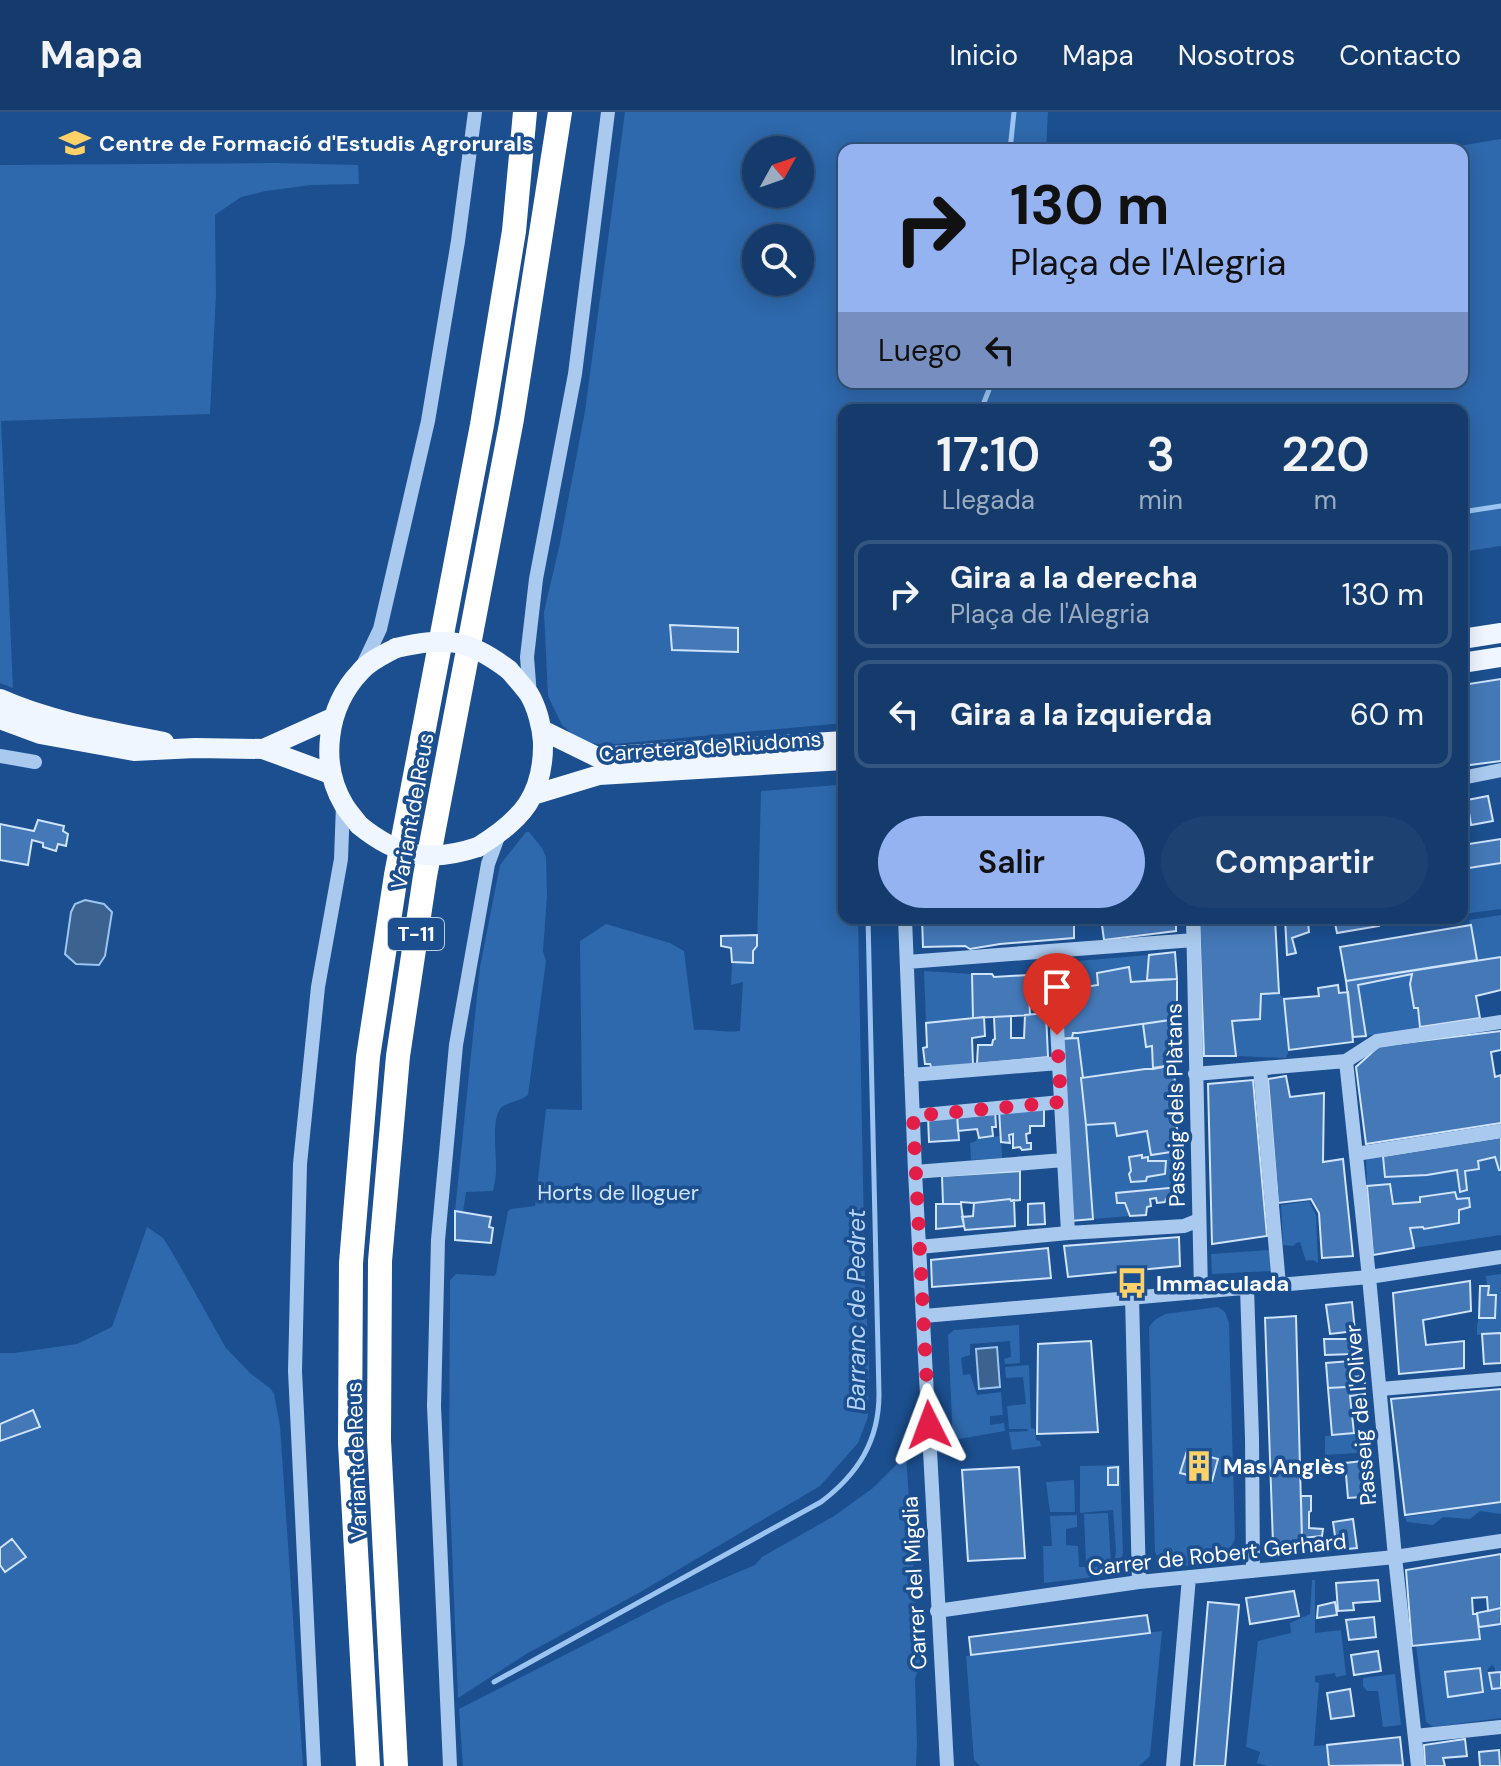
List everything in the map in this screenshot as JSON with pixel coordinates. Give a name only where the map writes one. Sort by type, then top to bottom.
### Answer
[{"type":"highway","name":"Variant de Reus","points":[[368,1766],[350,1443],[351,1263],[368,1057],[396,875],[487,395],[514,231],[525,112]]},
{"type":"highway","name":"Variant de Reus","points":[[396,1766],[379,1425],[380,1261],[398,1056],[425,876],[512,419],[560,112]]},
{"type":"main road","points":[[1468,638],[1501,633]]},
{"type":"main road","points":[[445,641],[466,645],[486,652],[509,670],[531,697],[542,730],[540,780],[518,817],[478,847],[443,856],[417,855],[399,850],[378,840],[359,825],[343,804],[331,774],[329,747],[332,718],[343,694],[361,671],[377,658],[396,648],[421,642],[445,641]]},
{"type":"main road","points":[[1468,662],[1501,657]]},
{"type":"main road","points":[[0,699],[30,712],[86,727],[195,748]]},
{"type":"main road","points":[[0,709],[25,720],[86,727]]},
{"type":"main road","points":[[263,749],[332,718]]},
{"type":"main road","points":[[0,719],[40,734],[134,751]]},
{"type":"main road","points":[[0,728],[36,742],[134,751],[263,749],[331,774]]},
{"type":"main road","name":"Carretera de Riudoms","points":[[542,730],[597,757],[838,741]]},
{"type":"main road","name":"Carretera de Riudoms","points":[[533,795],[599,775],[838,760]]},
{"type":"street","points":[[361,671],[380,629],[428,421],[458,241],[475,112]]},
{"type":"street","points":[[531,697],[527,657],[536,579],[575,374],[608,112]]},
{"type":"street","points":[[0,756],[35,762]]},
{"type":"street","points":[[1468,777],[1501,770]]},
{"type":"street","points":[[314,1766],[295,1371],[300,1164],[318,987],[341,859],[343,804]]},
{"type":"street","points":[[450,1766],[434,1406],[438,1240],[456,1045],[488,864],[499,834]]},
{"type":"street","name":"Carrer del Migdia","points":[[905,924],[915,1172],[947,1766]]},
{"type":"street","name":"Passeig dels Plàtans","points":[[1193,924],[1201,1292]]},
{"type":"street","points":[[907,962],[1194,940]]},
{"type":"street","points":[[1053,951],[1068,1233]]},
{"type":"street","points":[[1195,1074],[1346,1061],[1377,1041],[1501,1022]]},
{"type":"street","name":"Passeig de l'Oliver","points":[[1346,1061],[1418,1766]]},
{"type":"street","points":[[911,1075],[1059,1063]]},
{"type":"street","points":[[1260,1069],[1279,1285]]},
{"type":"street","points":[[913,1116],[1061,1102]]},
{"type":"street","points":[[1356,1154],[1501,1131]]},
{"type":"street","points":[[915,1172],[1064,1160]]},
{"type":"street","points":[[919,1247],[1184,1226],[1199,1220]]},
{"type":"street","points":[[924,1316],[1369,1277],[1501,1257]]},
{"type":"street","points":[[1247,1288],[1253,1571]]},
{"type":"street","points":[[1132,1297],[1139,1582]]},
{"type":"street","points":[[1380,1389],[1501,1379]]},
{"type":"street","name":"Carrer de Robert Gerhard","points":[[937,1611],[1139,1582],[1395,1557],[1501,1541]]},
{"type":"street","points":[[1173,1766],[1189,1577]]},
{"type":"street","points":[[1415,1736],[1501,1727]]},
{"type":"green space","points":[[625,112],[1048,112],[1046,144],[838,144],[838,388],[1468,388],[1468,144],[1501,139],[1501,546],[1468,551],[1468,404],[838,404],[838,724],[604,745],[580,741],[562,725],[548,696],[544,612],[585,411]]},
{"type":"green space","points":[[0,165],[358,165],[359,184],[311,185],[266,191],[241,197],[215,215],[216,294],[210,414],[1,421],[13,688],[0,683]]},
{"type":"green space","name":"Horts de lloguer","points":[[838,779],[838,924],[858,924],[869,1362],[868,1417],[858,1443],[820,1486],[637,1594],[528,1653],[458,1698],[449,1475],[450,1280],[456,1274],[496,1274],[508,1211],[535,1206],[546,1109],[582,1110],[580,941],[606,924],[670,943],[684,951],[694,1030],[740,1031],[743,982],[731,985],[732,962],[752,962],[757,946],[761,791],[837,785]]},
{"type":"green space","points":[[526,832],[542,848],[546,857],[547,896],[543,951],[546,961],[528,1095],[502,1107],[497,1115],[493,1191],[466,1192],[463,1212],[455,1211],[480,967],[500,865]]},
{"type":"green space","points":[[1501,863],[1501,909],[1468,913],[1468,868]]},
{"type":"green space","points":[[1501,915],[1501,957],[1477,960],[1469,920]]},
{"type":"green space","points":[[1149,955],[1147,980],[1131,982],[1128,967],[1097,973],[1098,985],[1077,988],[1077,961]]},
{"type":"green space","points":[[924,971],[972,974],[973,1018],[926,1023]]},
{"type":"green space","points":[[1412,974],[1420,1027],[1366,1036],[1358,985]]},
{"type":"green space","points":[[1279,993],[1284,999],[1289,1050],[1286,1058],[1236,1056],[1232,1021],[1259,1019],[1261,994]]},
{"type":"green space","points":[[1143,1024],[1146,1047],[1152,1046],[1153,1069],[1083,1078],[1078,1038],[1072,1038],[1073,1033]]},
{"type":"green space","points":[[1115,1123],[1118,1135],[1147,1131],[1151,1155],[1178,1151],[1179,1187],[1117,1193],[1117,1202],[1125,1203],[1130,1216],[1093,1219],[1086,1125]]},
{"type":"green space","points":[[979,1135],[980,1138],[1001,1136],[1002,1158],[971,1160],[970,1143],[976,1141]]},
{"type":"green space","points":[[1383,1156],[1387,1178],[1457,1170],[1460,1191],[1467,1190],[1465,1171],[1479,1169],[1478,1161],[1495,1157],[1501,1170],[1501,1235],[1414,1248],[1410,1228],[1459,1223],[1459,1210],[1470,1207],[1469,1198],[1457,1199],[1455,1192],[1421,1197],[1420,1202],[1393,1204],[1390,1184],[1367,1186],[1366,1161]]},
{"type":"green space","points":[[1309,1201],[1316,1215],[1318,1263],[1306,1261],[1300,1242],[1293,1246],[1283,1245],[1281,1205]]},
{"type":"green space","points":[[147,1227],[163,1238],[226,1348],[274,1394],[280,1426],[303,1766],[0,1766],[0,1353],[77,1344],[112,1327]]},
{"type":"green space","points":[[1269,1250],[1271,1271],[1212,1274],[1211,1254]]},
{"type":"green space","points":[[1501,1274],[1501,1333],[1477,1335],[1479,1318],[1495,1318],[1496,1296],[1488,1295],[1486,1276]]},
{"type":"green space","points":[[1218,1307],[1225,1312],[1229,1323],[1235,1538],[1231,1547],[1215,1559],[1193,1565],[1162,1565],[1155,1552],[1149,1327],[1165,1314]]},
{"type":"green space","points":[[1019,1325],[1020,1363],[1005,1364],[1004,1359],[1011,1357],[1010,1341],[970,1344],[970,1355],[961,1358],[963,1375],[970,1374],[977,1395],[1001,1392],[1003,1415],[990,1416],[990,1425],[1004,1423],[1005,1431],[953,1440],[948,1335],[954,1330]]},
{"type":"green space","points":[[1029,1365],[1031,1428],[1035,1429],[1036,1440],[1040,1441],[1041,1446],[1012,1450],[1009,1432],[1028,1431],[1009,1429],[1007,1406],[1026,1404],[1023,1377],[1006,1378],[1005,1367]]},
{"type":"green space","points":[[1371,1432],[1373,1452],[1325,1455],[1325,1436]]},
{"type":"green space","points":[[906,1455],[920,1666],[915,1678],[916,1766],[463,1766],[459,1709],[668,1602],[755,1565],[762,1557],[834,1516],[873,1488]]},
{"type":"green space","points":[[1120,1465],[1123,1553],[1118,1569],[1110,1575],[1044,1583],[1043,1546],[1052,1546],[1050,1516],[1077,1515],[1077,1527],[1066,1529],[1066,1545],[1078,1546],[1079,1567],[1114,1564],[1113,1510],[1080,1513],[1080,1466]]},
{"type":"green space","points":[[1074,1480],[1075,1512],[1050,1512],[1046,1482]]},
{"type":"green space","points":[[1501,1503],[1501,1514],[1480,1511],[1470,1519],[1443,1517],[1433,1525],[1407,1522],[1405,1517]]},
{"type":"green space","points":[[1108,1513],[1111,1562],[1086,1564],[1084,1514]]},
{"type":"green space","points":[[1312,1580],[1315,1580],[1315,1633],[1341,1630],[1346,1675],[1315,1676],[1315,1682],[1319,1683],[1314,1746],[1327,1745],[1329,1766],[1267,1766],[1257,1763],[1260,1752],[1246,1747],[1258,1641],[1291,1633],[1290,1623],[1310,1614]]},
{"type":"green space","points":[[1501,1624],[1501,1672],[1495,1673],[1492,1665],[1487,1670],[1492,1689],[1501,1688],[1501,1718],[1433,1727],[1426,1722],[1416,1645],[1480,1639],[1479,1627]],"holes":[[[1480,1668],[1483,1692],[1448,1696],[1445,1672]]]},
{"type":"green space","points":[[1162,1631],[1150,1756],[1139,1766],[980,1766],[974,1760],[966,1656]]},
{"type":"green space","points":[[1395,1674],[1401,1725],[1383,1727],[1378,1691],[1367,1691],[1363,1678]]},
{"type":"shaded area","points":[[85,900],[104,904],[112,912],[105,956],[99,965],[76,964],[65,954],[71,912],[75,904]]},
{"type":"shaded area","points":[[997,1347],[1000,1387],[979,1389],[976,1349]]},
{"type":"building","points":[[670,625],[738,628],[738,652],[672,650]]},
{"type":"building","points":[[1501,679],[1501,761],[1468,765],[1468,684]]},
{"type":"building","points":[[1488,796],[1493,821],[1471,825],[1468,800]]},
{"type":"building","points":[[38,820],[64,826],[63,831],[68,834],[66,846],[58,844],[56,851],[32,840],[28,865],[0,860],[0,824],[34,831]]},
{"type":"building","points":[[1501,839],[1501,863],[1468,868],[1468,844]]},
{"type":"building","points":[[922,924],[1074,924],[1074,938],[970,949],[965,946],[923,947]]},
{"type":"building","points":[[1102,924],[1176,924],[1176,931],[1104,940]]},
{"type":"building","points":[[1199,924],[1275,924],[1279,993],[1261,994],[1260,1019],[1232,1021],[1236,1056],[1204,1056]]},
{"type":"building","points":[[1285,924],[1308,924],[1309,932],[1292,938],[1296,953],[1287,955]]},
{"type":"building","points":[[1335,924],[1379,924],[1379,926],[1337,933]]},
{"type":"building","points":[[1471,925],[1477,960],[1346,981],[1340,947]]},
{"type":"building","points":[[757,935],[753,963],[732,962],[731,948],[721,946],[721,936]]},
{"type":"building","points":[[1175,952],[1177,979],[1147,980],[1149,955]]},
{"type":"building","points":[[1501,957],[1501,990],[1476,996],[1480,1018],[1420,1027],[1410,984],[1412,974],[1358,985],[1366,1036],[1353,1037],[1346,981]]},
{"type":"building","points":[[1129,967],[1131,982],[1177,979],[1177,1019],[1073,1033],[1072,1038],[1060,1039],[1057,970],[1075,969],[1077,988],[1098,985],[1097,973]]},
{"type":"building","points":[[972,974],[992,974],[994,977],[1028,975],[1030,1015],[973,1018]]},
{"type":"building","points":[[1338,985],[1339,993],[1348,992],[1353,1042],[1289,1050],[1284,999],[1319,996],[1318,988]]},
{"type":"building","points":[[1046,1013],[1048,1057],[977,1064],[978,1045],[992,1045],[995,1039],[994,1017],[1011,1016],[1011,1038],[1024,1038],[1025,1015]]},
{"type":"building","points":[[984,1017],[985,1036],[972,1038],[973,1065],[932,1069],[930,1064],[925,1064],[926,1023]]},
{"type":"building","points":[[1177,1019],[1176,1042],[1171,1045],[1174,1065],[1153,1069],[1152,1046],[1146,1047],[1143,1024]]},
{"type":"building","points":[[1501,1031],[1501,1050],[1491,1052],[1495,1077],[1501,1075],[1501,1123],[1366,1144],[1356,1067],[1379,1046]]},
{"type":"building","points":[[1078,1038],[1093,1219],[1070,1221],[1060,1039]]},
{"type":"building","points":[[1174,1065],[1178,1151],[1151,1155],[1147,1131],[1117,1136],[1115,1123],[1086,1125],[1081,1078]]},
{"type":"building","points":[[1286,1076],[1290,1097],[1324,1093],[1323,1162],[1343,1159],[1353,1256],[1322,1258],[1319,1213],[1311,1199],[1278,1203],[1268,1079]]},
{"type":"building","points":[[1253,1080],[1267,1236],[1212,1244],[1208,1084]]},
{"type":"building","points":[[1044,1106],[1044,1126],[1030,1126],[1030,1133],[1026,1134],[1031,1149],[1013,1148],[1013,1134],[1009,1135],[1010,1143],[1001,1142],[999,1110]]},
{"type":"building","points":[[995,1110],[993,1136],[979,1138],[977,1129],[958,1131],[957,1114]]},
{"type":"building","points":[[957,1114],[959,1140],[929,1142],[928,1116]]},
{"type":"building","points":[[1501,1137],[1501,1170],[1495,1157],[1478,1161],[1479,1169],[1465,1171],[1467,1190],[1460,1192],[1457,1170],[1385,1177],[1383,1156]]},
{"type":"building","points":[[1142,1155],[1142,1158],[1148,1157],[1148,1161],[1166,1161],[1165,1174],[1147,1177],[1146,1181],[1131,1182],[1129,1157]]},
{"type":"building","points":[[1020,1171],[1020,1200],[943,1204],[942,1176]]},
{"type":"building","points":[[1390,1184],[1393,1204],[1420,1202],[1420,1197],[1455,1192],[1457,1199],[1469,1198],[1470,1207],[1459,1210],[1459,1223],[1424,1229],[1410,1228],[1414,1248],[1373,1255],[1367,1186]]},
{"type":"building","points":[[1179,1187],[1180,1197],[1157,1203],[1156,1198],[1150,1199],[1151,1206],[1147,1207],[1146,1215],[1130,1216],[1125,1203],[1117,1203],[1116,1193]]},
{"type":"building","points":[[1014,1200],[1015,1226],[965,1230],[962,1217],[973,1216],[974,1203]]},
{"type":"building","points":[[1044,1203],[1045,1224],[1028,1225],[1028,1204]]},
{"type":"building","points":[[936,1204],[961,1204],[964,1226],[936,1229]]},
{"type":"building","points":[[455,1211],[491,1217],[491,1243],[455,1240]]},
{"type":"building","points":[[1179,1237],[1180,1266],[1068,1277],[1064,1246]]},
{"type":"building","points":[[1048,1248],[1051,1278],[932,1287],[931,1260]]},
{"type":"building","points":[[1470,1281],[1471,1311],[1423,1320],[1426,1345],[1464,1341],[1464,1368],[1399,1374],[1393,1293]]},
{"type":"building","points":[[1480,1286],[1489,1286],[1488,1295],[1496,1295],[1495,1318],[1479,1318]]},
{"type":"building","points":[[1352,1302],[1355,1331],[1330,1334],[1326,1305]]},
{"type":"building","points":[[1296,1316],[1302,1542],[1273,1544],[1265,1318]]},
{"type":"building","points":[[1501,1333],[1501,1363],[1484,1364],[1482,1334]]},
{"type":"building","points":[[1324,1339],[1354,1339],[1354,1354],[1325,1355]]},
{"type":"building","points":[[1091,1341],[1098,1432],[1037,1434],[1038,1344]]},
{"type":"building","points":[[1350,1361],[1351,1377],[1364,1376],[1365,1386],[1328,1388],[1326,1363]]},
{"type":"building","points":[[1365,1386],[1365,1394],[1350,1396],[1354,1433],[1332,1435],[1328,1388]]},
{"type":"building","points":[[1501,1389],[1501,1502],[1405,1515],[1391,1399]]},
{"type":"building","points":[[33,1410],[40,1427],[0,1441],[0,1424]]},
{"type":"building","name":"Mas Anglès","points":[[1187,1451],[1218,1459],[1212,1481],[1180,1473]]},
{"type":"building","points":[[1372,1460],[1375,1496],[1348,1498],[1345,1463]]},
{"type":"building","points":[[1019,1467],[1025,1558],[968,1561],[962,1470]]},
{"type":"building","points":[[1118,1467],[1118,1485],[1108,1485],[1108,1468]]},
{"type":"building","points":[[1301,1496],[1311,1496],[1309,1528],[1323,1529],[1322,1536],[1302,1538]]},
{"type":"building","points":[[1353,1519],[1357,1548],[1337,1550],[1333,1522]]},
{"type":"building","points":[[12,1539],[26,1557],[5,1572],[0,1565],[0,1548]]},
{"type":"building","points":[[1501,1554],[1501,1608],[1488,1611],[1487,1597],[1472,1598],[1480,1639],[1412,1646],[1406,1570]]},
{"type":"building","points":[[1378,1580],[1380,1601],[1353,1603],[1354,1610],[1338,1611],[1336,1583]]},
{"type":"building","points":[[1294,1591],[1299,1616],[1250,1624],[1246,1598]]},
{"type":"building","points":[[1208,1602],[1239,1605],[1225,1766],[1194,1766]]},
{"type":"building","points":[[1335,1602],[1337,1615],[1317,1618],[1318,1606]]},
{"type":"building","points":[[1501,1608],[1501,1624],[1479,1627],[1477,1613]]},
{"type":"building","points":[[1147,1615],[1150,1633],[971,1655],[969,1637]]},
{"type":"building","points":[[1374,1617],[1376,1637],[1349,1640],[1346,1620]]},
{"type":"building","points":[[1378,1651],[1381,1671],[1354,1675],[1351,1655]]},
{"type":"building","points":[[1480,1668],[1483,1692],[1448,1697],[1445,1672]]},
{"type":"building","points":[[1501,1672],[1501,1688],[1492,1689],[1489,1673]]},
{"type":"building","points":[[1350,1689],[1354,1716],[1331,1719],[1327,1693]]},
{"type":"building","points":[[1400,1737],[1403,1765],[1329,1766],[1327,1745]]},
{"type":"building","points":[[1465,1739],[1467,1756],[1443,1758],[1445,1766],[1425,1766],[1424,1745]]},
{"type":"building","points":[[1499,1750],[1500,1766],[1480,1766],[1479,1752]]},
{"type":"waterway","name":"Barranc de Pedret","points":[[1011,144],[1014,112]]},
{"type":"waterway","name":"Barranc de Pedret","points":[[983,404],[990,388]]},
{"type":"waterway","points":[[1468,511],[1501,506]]},
{"type":"waterway","name":"Barranc de Pedret","points":[[494,1682],[821,1502],[846,1480],[864,1455],[875,1427],[879,1394],[868,924]]},
{"type":"place","name":"Centre de Formació d'Estudis Agrorurals","points":[[75,143]]},
{"type":"place","name":"Immaculada","points":[[1132,1283]]},
{"type":"place","name":"Mas Anglès","points":[[1199,1466]]},
{"type":"route","points":[[929,1425],[913,1116],[1061,1102],[1057,1035]]}]
